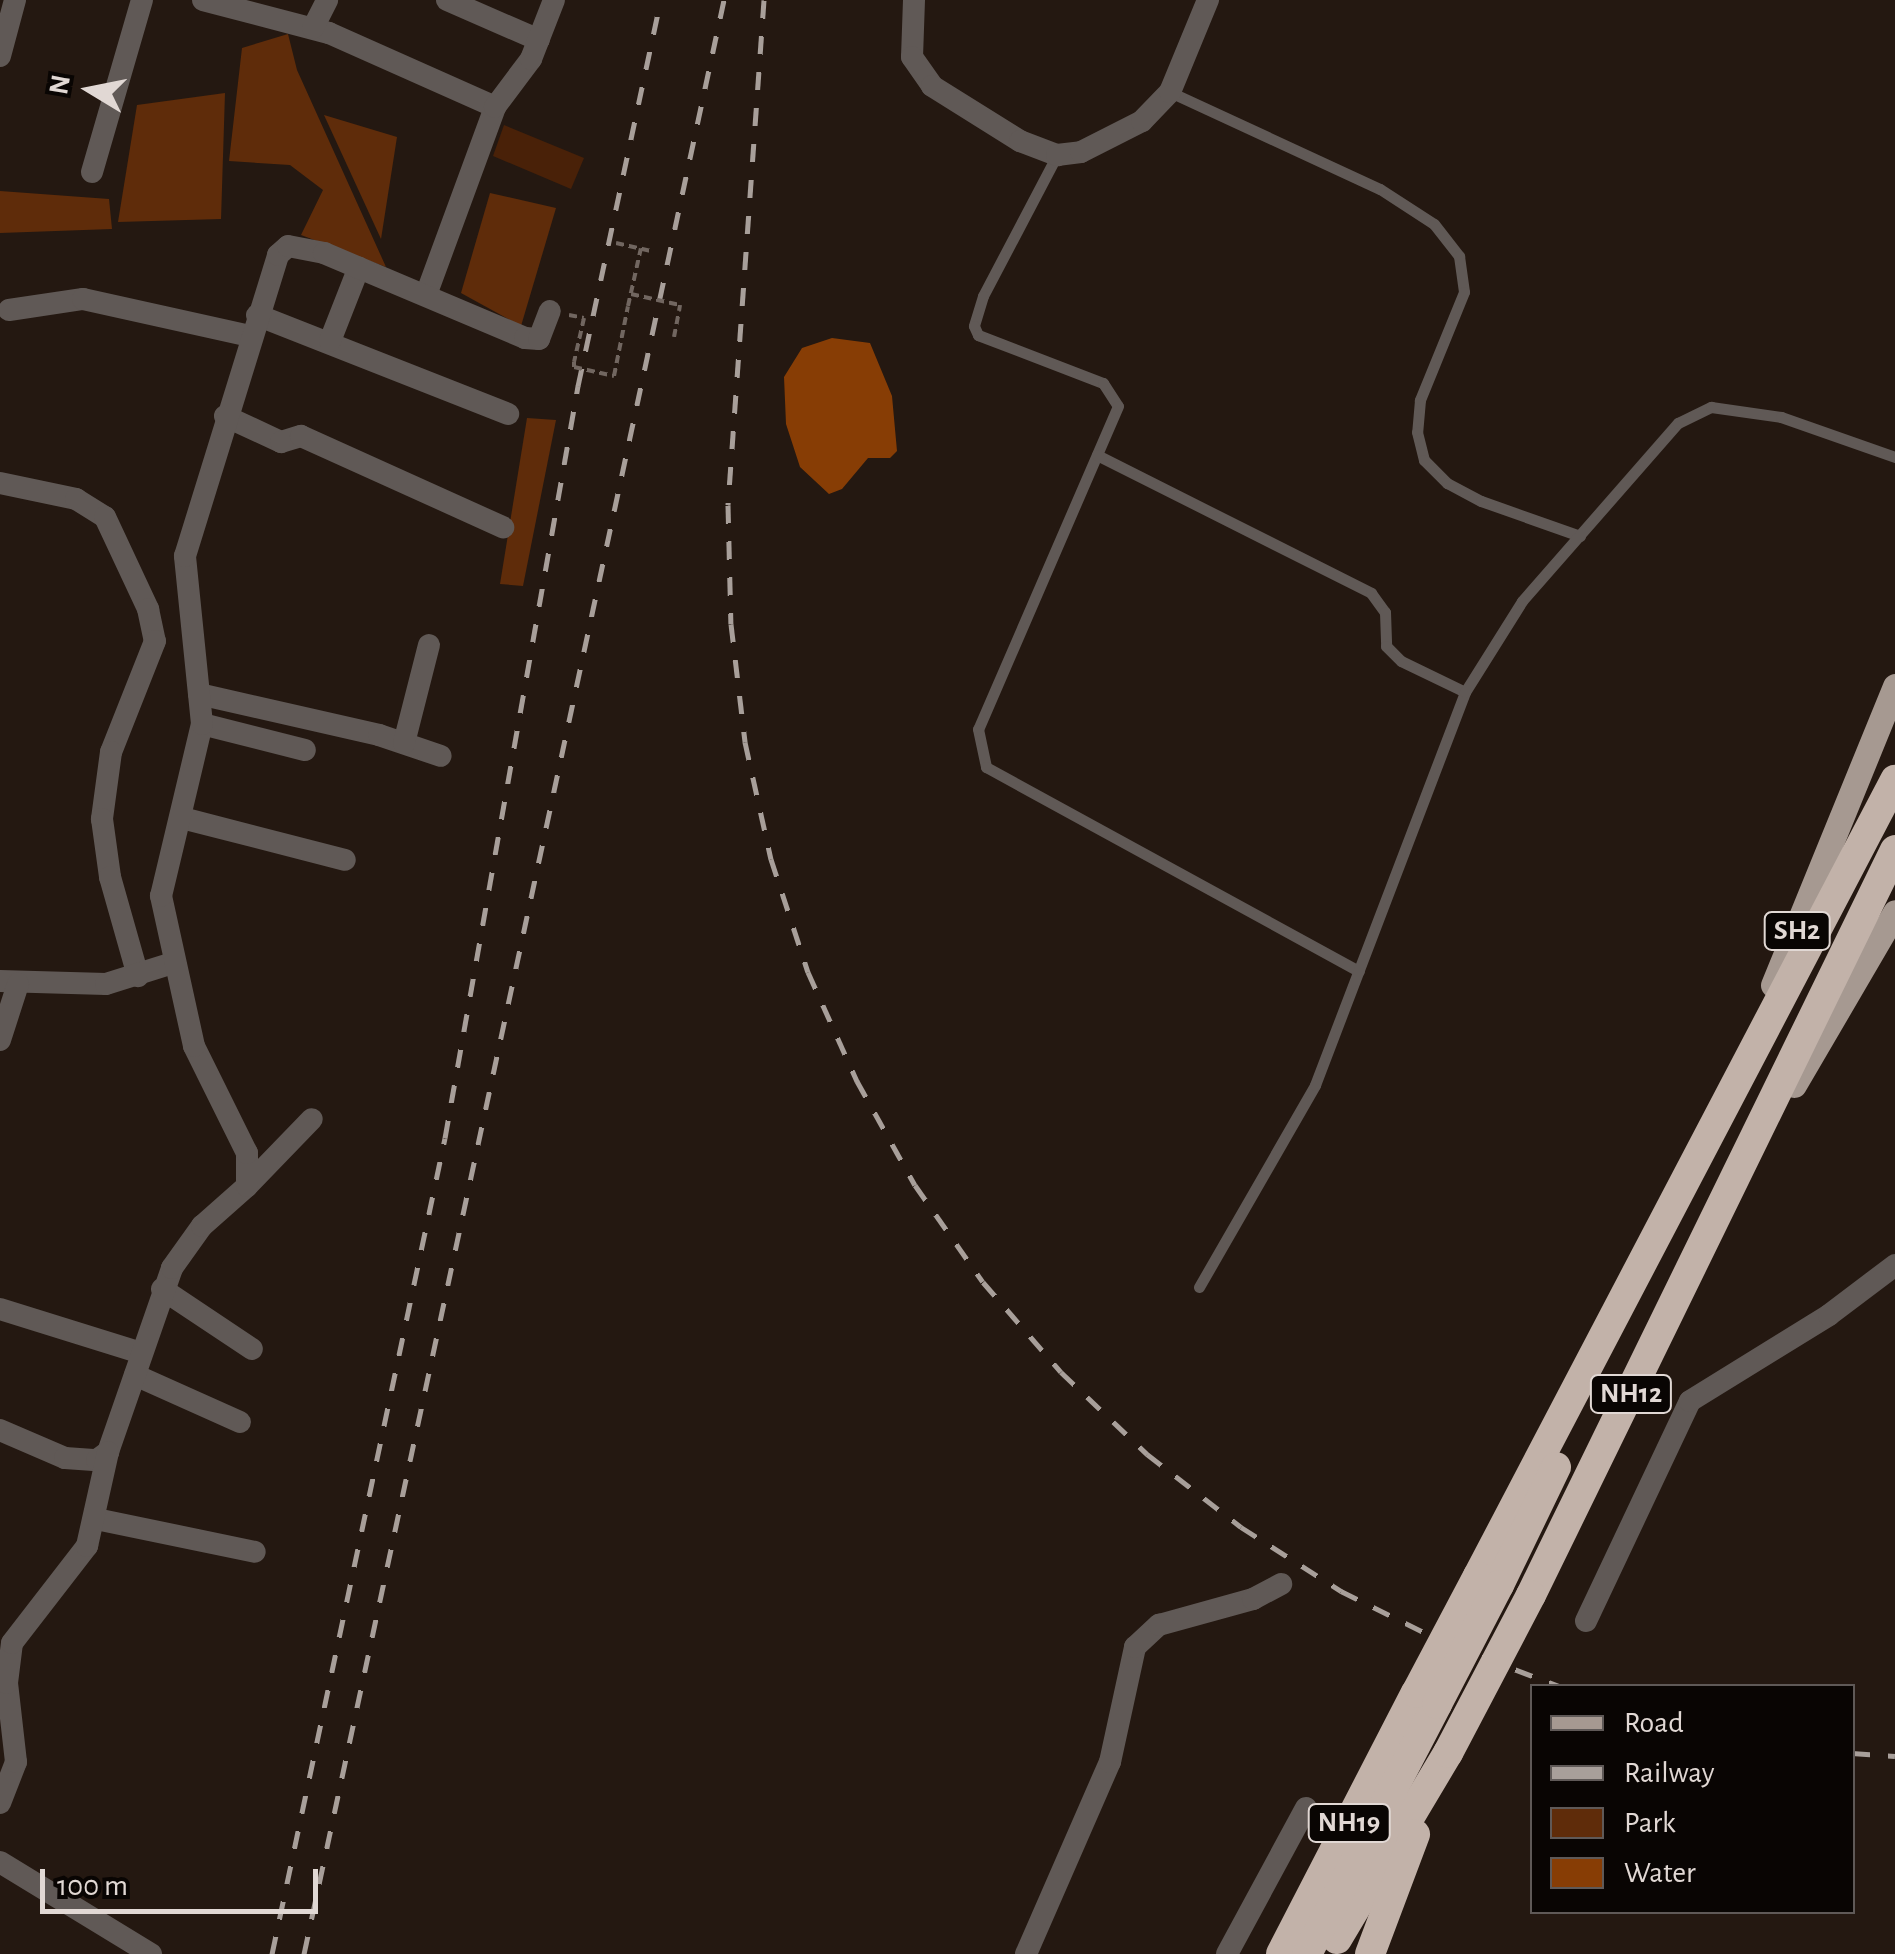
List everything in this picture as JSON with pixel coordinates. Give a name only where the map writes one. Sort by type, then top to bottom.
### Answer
[{"type":"highway","points":[[1693,1174],[1895,780]]},
{"type":"highway","name":"NH12","points":[[1370,1954],[1448,1752],[1732,1193],[1895,850]]},
{"type":"highway","name":"NH19","points":[[1281,1954],[1427,1698],[1693,1174]]},
{"type":"highway","points":[[1307,1954],[1427,1698]]},
{"type":"highway","name":"NH19","points":[[1329,1954],[1448,1752]]},
{"type":"main road","name":"SH2","points":[[1693,1174],[1895,686]]},
{"type":"main road","name":"SH2","points":[[1732,1193],[1895,912]]},
{"type":"street","points":[[0,56],[15,0]]},
{"type":"street","points":[[92,172],[142,0]]},
{"type":"street","points":[[203,0],[313,28],[494,107]]},
{"type":"street","points":[[313,28],[327,0]]},
{"type":"street","points":[[447,0],[539,40]]},
{"type":"street","points":[[426,294],[494,107],[539,40],[554,0]]},
{"type":"street","points":[[914,0],[912,57],[932,86],[1020,141],[1057,155],[1081,152],[1142,120],[1170,92],[1208,0]]},
{"type":"street","points":[[158,969],[162,874],[182,818],[202,724],[185,556],[278,255],[288,246],[359,267],[525,338],[539,339],[550,311]]},
{"type":"street","points":[[330,341],[359,267]]},
{"type":"street","points":[[9,310],[83,299],[330,341],[508,414]]},
{"type":"street","points":[[226,416],[281,442],[301,436],[504,527]]},
{"type":"street","points":[[0,483],[76,499],[105,518],[148,609],[154,641],[111,752],[102,819],[110,876],[246,1154],[248,1186]]},
{"type":"street","points":[[404,743],[429,645]]},
{"type":"street","points":[[199,694],[404,743],[441,756]]},
{"type":"street","points":[[202,724],[305,750]]},
{"type":"street","points":[[182,818],[345,860]]},
{"type":"street","points":[[0,1040],[9,982],[106,984],[158,969]]},
{"type":"street","points":[[0,1803],[12,1643],[78,1562],[96,1519],[95,1458],[129,1357],[185,1246],[312,1119]]},
{"type":"street","points":[[1586,1621],[1690,1401],[1815,1324],[1895,1266]]},
{"type":"street","points":[[162,1289],[252,1349]]},
{"type":"street","points":[[0,1309],[129,1357],[240,1422]]},
{"type":"street","points":[[0,1430],[95,1458]]},
{"type":"street","points":[[96,1519],[255,1552]]},
{"type":"street","points":[[1026,1954],[1110,1762],[1135,1647],[1159,1625],[1253,1599],[1281,1584]]},
{"type":"street","points":[[1226,1954],[1306,1808]]},
{"type":"street","points":[[0,1862],[151,1954]]},
{"type":"lane","points":[[1170,92],[1380,189],[1434,224],[1459,256],[1464,292],[1420,400],[1416,432],[1424,460],[1447,483],[1481,500],[1580,536]]},
{"type":"lane","points":[[1057,155],[983,296],[974,326],[978,334],[1115,393],[1118,406],[978,729],[986,767],[1359,971]]},
{"type":"lane","points":[[1199,1287],[1315,1085],[1465,692],[1522,600],[1678,422],[1710,407],[1781,417],[1895,457]]},
{"type":"lane","points":[[1096,455],[1371,594],[1385,612],[1386,646],[1401,661],[1465,692]]},
{"type":"path","points":[[616,243],[652,251]]},
{"type":"path","points":[[582,325],[574,367],[614,376],[641,248]]},
{"type":"path","points":[[631,294],[680,305],[674,336]]},
{"type":"green space","points":[[288,34],[297,70],[386,267],[301,235],[323,190],[290,165],[229,161],[242,48]]},
{"type":"green space","points":[[225,93],[221,219],[118,222],[137,105]]},
{"type":"green space","points":[[324,115],[397,137],[381,239]]},
{"type":"green space","points":[[0,191],[109,199],[112,229],[0,233]]},
{"type":"green space","points":[[490,193],[556,208],[521,326],[461,293]]},
{"type":"green space","points":[[527,418],[556,420],[523,586],[500,584]]},
{"type":"water","points":[[832,338],[870,343],[892,396],[897,451],[890,458],[868,458],[842,489],[829,494],[800,467],[786,424],[784,377],[802,348]]},
{"type":"building","points":[[504,125],[584,158],[571,189],[493,156]]},
{"type":"railway","points":[[272,1954],[445,1138],[578,386],[661,0]]},
{"type":"railway","points":[[304,1954],[724,0]]},
{"type":"railway","points":[[764,0],[728,505],[731,624],[745,742],[771,859],[808,972],[857,1081],[915,1185],[983,1282],[1061,1372],[1147,1454],[1241,1527],[1341,1591],[1448,1644],[1554,1684]]},
{"type":"railway","points":[[1855,1753],[1895,1756]]}]
